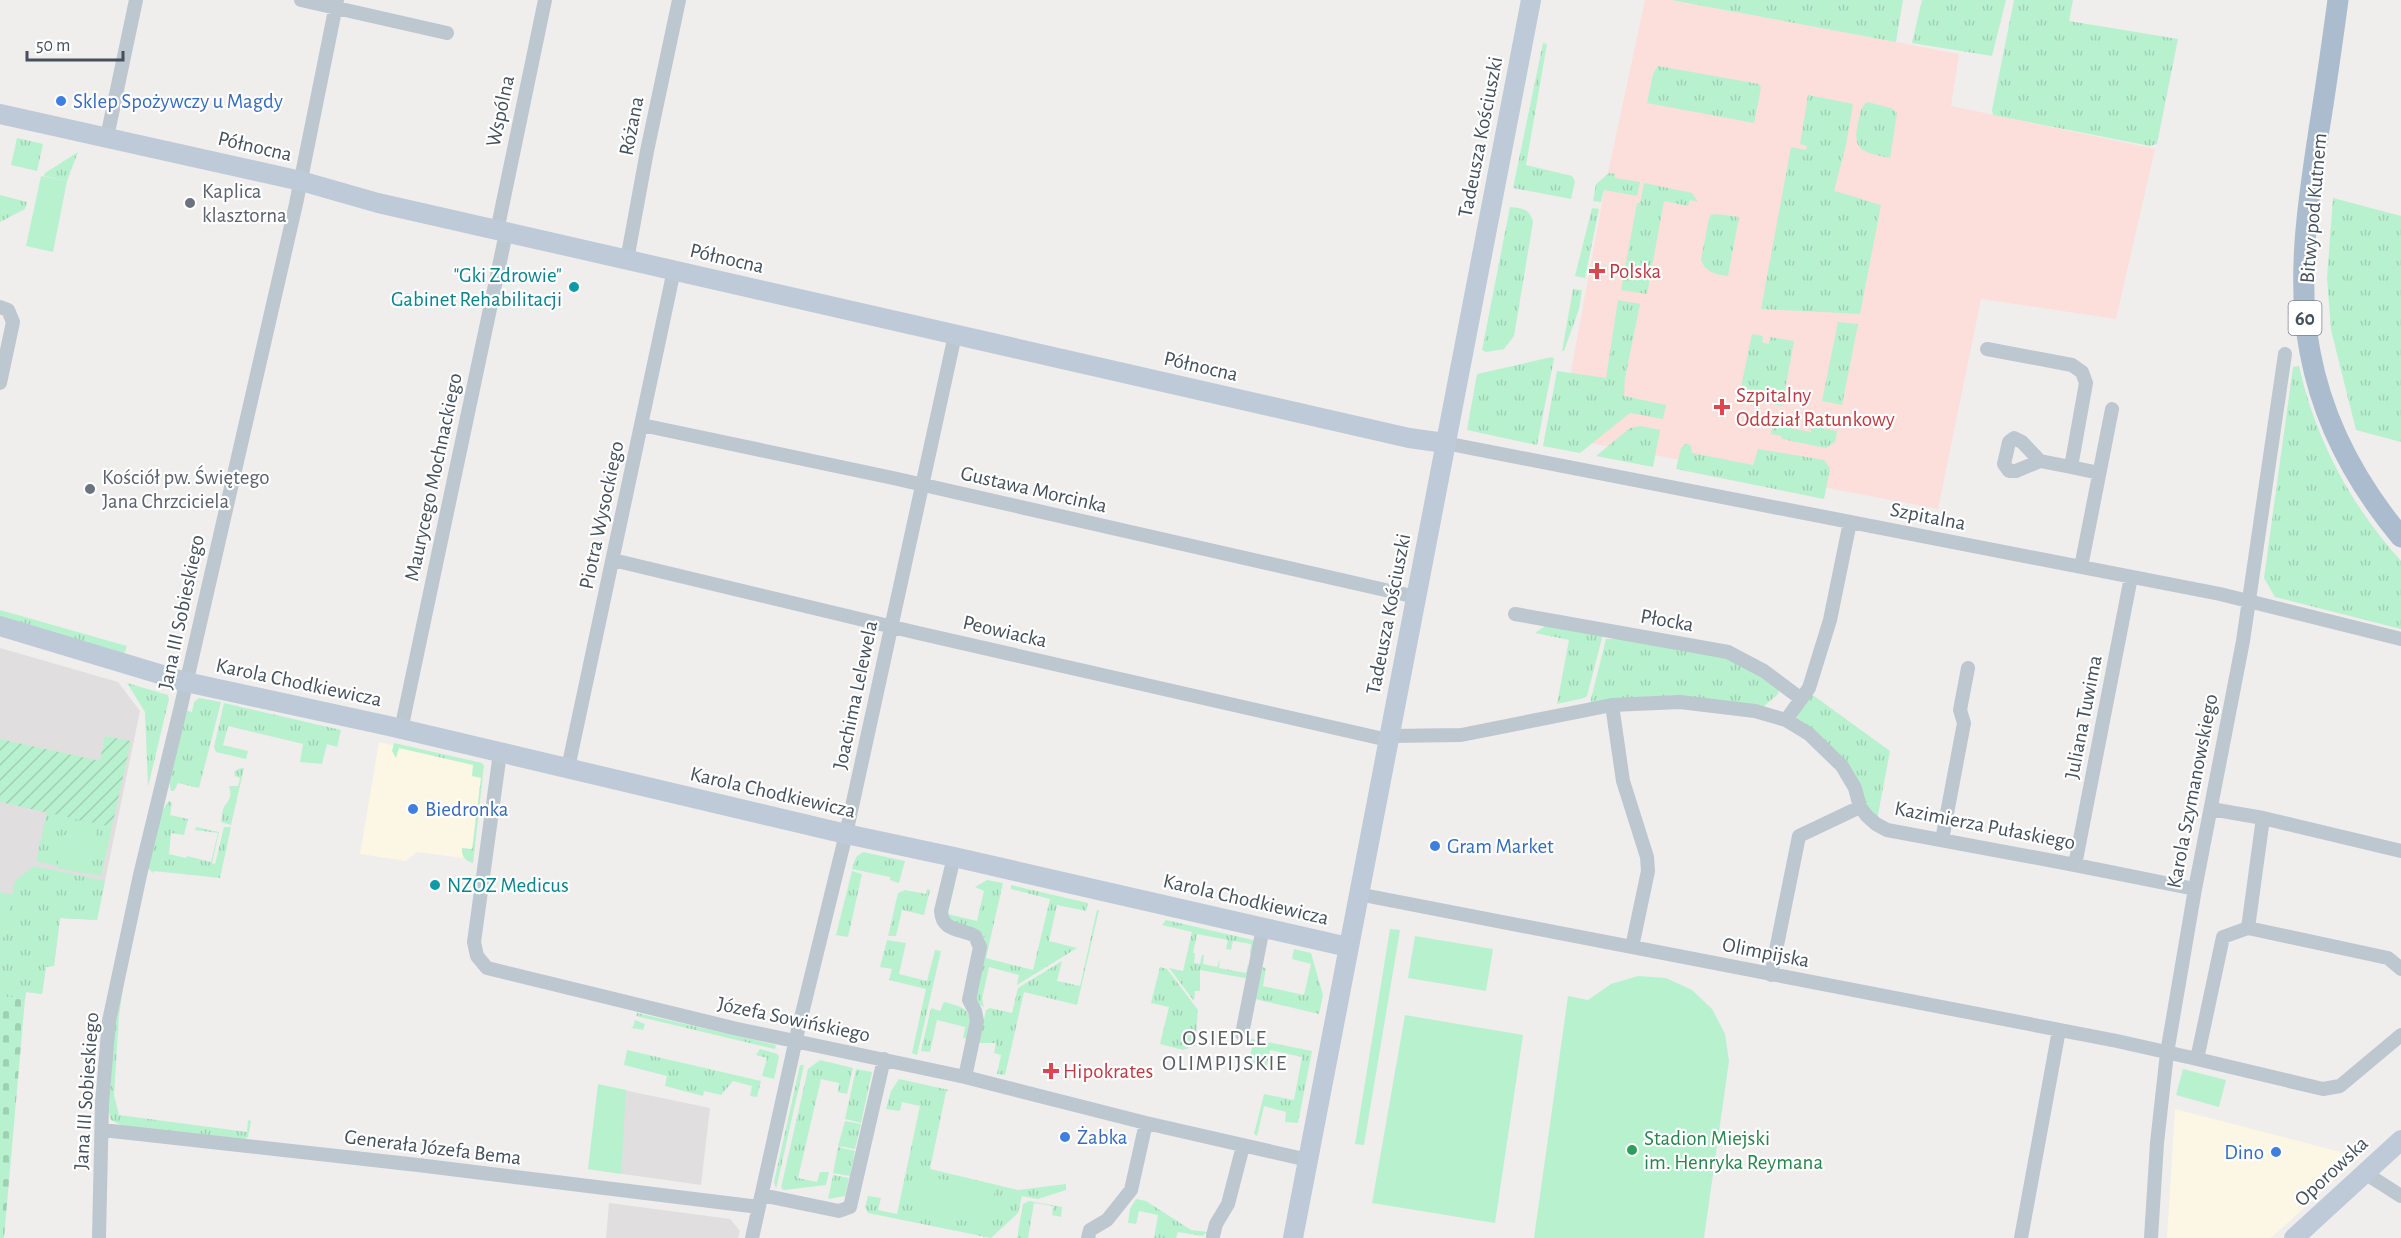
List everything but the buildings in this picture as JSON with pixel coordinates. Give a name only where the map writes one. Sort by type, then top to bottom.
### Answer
[{"type":"main road","name":"Bitwy pod Kutnem","points":[[2337,0],[2309,199],[2305,253],[2305,319],[2309,352],[2318,389],[2334,434],[2379,511],[2401,537]]},
{"type":"street","points":[[107,137],[136,0]]},
{"type":"street","points":[[301,0],[336,4],[447,33]]},
{"type":"street","name":"Wspólna","points":[[502,232],[545,0]]},
{"type":"street","name":"Różana","points":[[627,260],[679,0]]},
{"type":"street","name":"Tadeusza Kościuszki","points":[[1293,1238],[1531,0]]},
{"type":"street","name":"Jana III Sobieskiego","points":[[99,1238],[102,1103],[109,1021],[140,875],[301,182],[336,4]]},
{"type":"street","name":"Północna","points":[[0,114],[301,182],[502,232],[1409,438],[1445,444]]},
{"type":"street","name":"Maurycego Mochnackiego","points":[[401,730],[502,232]]},
{"type":"street","name":"Piotra Wysockiego","points":[[568,768],[674,270]]},
{"type":"street","points":[[0,307],[8,310],[14,322],[0,383]]},
{"type":"street","name":"Joachima Lelewela","points":[[752,1238],[846,834],[955,335]]},
{"type":"street","points":[[1987,349],[2073,366],[2082,372],[2086,383],[2071,466]]},
{"type":"street","name":"Karola Szymanowskiego","points":[[2151,1238],[2157,1143],[2167,1053],[2248,602],[2285,354]]},
{"type":"street","points":[[2080,567],[2112,409]]},
{"type":"street","name":"Gustawa Morcinka","points":[[642,425],[922,485],[1416,597]]},
{"type":"street","name":"Szpitalna","points":[[1445,444],[2131,577],[2248,602],[2401,639]]},
{"type":"street","points":[[2040,461],[2100,473]]},
{"type":"street","points":[[1786,720],[1809,688],[1830,620],[1850,522]]},
{"type":"street","name":"Peowiacka","points":[[613,560],[891,627],[1388,738]]},
{"type":"street","name":"Juliana Tuwima","points":[[2075,865],[2131,577]]},
{"type":"street","name":"Płocka","points":[[1515,614],[1728,652],[1764,671],[1800,698]]},
{"type":"street","name":"Karola Chodkiewicza","points":[[0,626],[186,682],[1348,947]]},
{"type":"street","points":[[1942,840],[1964,723],[1960,710],[1968,668]]},
{"type":"street","name":"Kazimierza Pułaskiego","points":[[1388,738],[1461,735],[1612,705],[1680,702],[1755,711],[1786,720],[1809,734],[1842,766],[1855,788],[1860,807],[1876,824],[1887,830],[2195,889]]},
{"type":"street","points":[[1612,705],[1623,781],[1647,858],[1648,871],[1632,947]]},
{"type":"street","name":"Józefa Sowińskiego","points":[[500,753],[474,942],[477,957],[484,966],[492,970],[796,1042],[965,1077],[1146,1123],[1308,1160]]},
{"type":"street","points":[[1771,975],[1799,836],[1860,807]]},
{"type":"street","points":[[2211,809],[2401,851]]},
{"type":"street","points":[[2248,928],[2263,819]]},
{"type":"street","points":[[954,856],[941,911],[942,918],[949,927],[975,936],[980,947],[969,1000],[976,1014],[977,1025],[965,1077]]},
{"type":"street","name":"Olimpijska","points":[[1358,894],[2059,1030],[2323,1089],[2340,1086],[2401,1035]]},
{"type":"street","points":[[1242,1034],[1263,928]]},
{"type":"street","points":[[2197,1059],[2223,937],[2248,928],[2388,958],[2401,969]]},
{"type":"street","points":[[2021,1238],[2059,1030]]},
{"type":"street","name":"Generała Józefa Bema","points":[[103,1130],[840,1211],[850,1207],[884,1059]]},
{"type":"street","points":[[1088,1238],[1090,1230],[1107,1220],[1131,1190],[1146,1123]]},
{"type":"street","name":"Oporowska","points":[[2294,1238],[2401,1140]]},
{"type":"street","points":[[1213,1236],[1216,1224],[1228,1204],[1244,1146]]},
{"type":"street","points":[[2365,1173],[2401,1196]]},
{"type":"shaded area","points":[[1645,0],[1671,0],[1959,54],[1951,106],[2155,149],[2116,319],[1981,299],[1938,509],[1559,437],[1605,187]]},
{"type":"shaded area","points":[[0,648],[118,682],[140,711],[97,920],[60,918],[54,966],[46,967],[42,994],[26,992],[25,999],[0,996]]},
{"type":"shaded area","points":[[379,742],[484,766],[473,851],[462,858],[417,852],[406,861],[360,854]]},
{"type":"shaded area","points":[[614,1088],[710,1108],[701,1185],[588,1169]]},
{"type":"shaded area","points":[[2175,1109],[2360,1157],[2271,1238],[2167,1238]]},
{"type":"shaded area","points":[[609,1203],[730,1219],[740,1231],[738,1238],[606,1238]]},
{"type":"green space","points":[[1671,0],[1903,0],[1896,42]]},
{"type":"green space","points":[[1922,0],[2006,0],[1992,56],[1912,43]]},
{"type":"green space","points":[[2014,0],[2073,0],[2069,21],[2178,39],[2157,144],[2150,146],[1993,115],[1992,110]]},
{"type":"green space","points":[[1543,43],[1547,44],[1526,165],[1572,176],[1575,181],[1571,199],[1513,188]]},
{"type":"green space","points":[[1658,66],[1759,84],[1761,88],[1754,123],[1647,103],[1653,74]]},
{"type":"green space","points":[[1808,95],[1853,104],[1846,145],[1834,191],[1881,205],[1860,314],[1761,309],[1791,147],[1806,150],[1807,146],[1800,144]]},
{"type":"green space","points":[[1867,102],[1891,108],[1897,113],[1890,158],[1867,152],[1859,146],[1856,133],[1862,109]]},
{"type":"green space","points":[[17,138],[43,144],[37,171],[11,165]]},
{"type":"green space","points":[[78,152],[67,181],[44,176],[45,173]]},
{"type":"green space","points":[[1609,173],[1615,174],[1615,178],[1640,182],[1637,196],[1604,190],[1601,202],[1593,201],[1596,184]]},
{"type":"green space","points":[[41,176],[67,181],[53,252],[26,246]]},
{"type":"green space","points":[[1644,183],[1692,193],[1698,202],[1690,200],[1688,206],[1664,201],[1647,294],[1621,290],[1637,203],[1640,203]]},
{"type":"green space","points":[[0,195],[27,202],[25,209],[0,222]]},
{"type":"green space","points":[[2333,198],[2401,216],[2401,442],[2356,430],[2331,330],[2327,278]]},
{"type":"green space","points":[[1510,207],[1525,210],[1530,214],[1533,222],[1514,336],[1504,349],[1486,352],[1482,350]]},
{"type":"green space","points":[[1592,208],[1599,209],[1585,278],[1575,276]]},
{"type":"green space","points":[[1717,214],[1739,217],[1728,276],[1709,270],[1701,260],[1709,218]]},
{"type":"green space","points":[[1573,289],[1582,290],[1579,309],[1564,351],[1562,351]]},
{"type":"green space","points":[[1618,300],[1640,304],[1625,378],[1624,396],[1666,405],[1663,419],[1630,413],[1580,453],[1543,446],[1557,371],[1606,378]]},
{"type":"green space","points":[[1838,322],[1858,324],[1842,405],[1822,401]]},
{"type":"green space","points":[[1752,334],[1763,336],[1762,342],[1769,344],[1770,337],[1794,341],[1782,406],[1739,397]]},
{"type":"green space","points":[[1552,357],[1554,359],[1537,445],[1467,430],[1477,374]]},
{"type":"green space","points":[[2299,366],[2315,419],[2337,470],[2366,517],[2401,561],[2401,629],[2275,597],[2264,578],[2293,367]]},
{"type":"green space","points":[[1773,425],[1811,432],[1812,426],[1837,431],[1835,442],[1826,448],[1782,439],[1781,436],[1771,434]]},
{"type":"green space","points":[[1641,426],[1660,430],[1653,467],[1596,456],[1630,428]]},
{"type":"green space","points":[[1687,443],[1691,446],[1692,453],[1753,465],[1758,449],[1824,460],[1830,468],[1824,499],[1676,469],[1681,448]]},
{"type":"green space","points":[[0,610],[127,646],[125,652],[120,656],[0,621]]},
{"type":"green space","points":[[1548,624],[1603,634],[1587,696],[1584,698],[1557,704],[1569,640],[1535,633]]},
{"type":"green space","points":[[1618,636],[1696,650],[1739,661],[1779,689],[1778,694],[1763,707],[1590,703],[1606,639],[1617,639]]},
{"type":"green space","points":[[127,683],[168,695],[169,699],[148,787],[145,712]]},
{"type":"green space","points":[[1810,693],[1890,751],[1877,820],[1796,719]]},
{"type":"green space","points":[[199,698],[221,702],[199,788],[178,783],[174,791],[171,791],[169,780],[185,710],[192,712],[194,702]]},
{"type":"green space","points":[[224,703],[341,730],[337,747],[327,744],[322,764],[300,762],[303,744],[228,726],[223,745],[248,751],[246,759],[216,752],[214,747]]},
{"type":"green space","points":[[105,736],[131,741],[112,827],[0,802],[0,739],[100,761]]},
{"type":"green space","points":[[394,743],[482,763],[484,766],[473,863],[464,858],[462,848],[472,849],[481,778],[472,776],[473,765],[399,748],[396,758],[392,751]]},
{"type":"green space","points":[[244,768],[231,825],[221,822],[223,809],[230,797],[229,786],[238,786],[240,778],[235,776],[234,772]]},
{"type":"green space","points":[[169,801],[172,803],[170,815],[188,819],[184,835],[171,833],[169,854],[211,862],[218,833],[195,830],[196,827],[219,832],[212,863],[215,864],[224,827],[231,827],[220,878],[154,871],[153,873],[148,868],[162,811]]},
{"type":"green space","points":[[47,812],[112,827],[101,876],[36,861]]},
{"type":"green space","points":[[88,828],[97,830],[88,874],[57,868],[64,835],[80,836],[82,830],[87,831]]},
{"type":"green space","points":[[863,852],[905,861],[899,883],[890,880],[890,877],[852,869],[856,857]]},
{"type":"green space","points":[[34,866],[105,881],[97,920],[60,918],[54,966],[46,967],[42,994],[26,992],[25,999],[0,996],[0,952],[15,881]]},
{"type":"green space","points":[[852,871],[862,874],[848,937],[836,935]]},
{"type":"green space","points":[[987,880],[1003,883],[986,958],[1033,970],[1050,899],[1011,889],[1011,885],[1088,903],[1086,911],[1057,905],[1049,941],[1077,948],[1017,985],[1019,975],[989,967],[982,999],[984,1007],[978,1004],[975,997],[986,947],[983,936],[975,930],[953,924],[945,913],[953,881],[955,883],[948,914],[977,921],[984,891],[975,887]]},
{"type":"green space","points":[[927,889],[930,890],[924,915],[902,910],[896,936],[888,936],[898,893],[905,890],[926,894]]},
{"type":"green space","points":[[0,892],[13,895],[0,952]]},
{"type":"green space","points":[[1097,910],[1099,910],[1077,1005],[1024,992],[1005,1075],[997,1074],[1001,1055],[994,1053],[996,1043],[979,1043],[986,1010],[990,1008],[1012,1013],[1018,988],[1062,961],[1057,981],[1080,986]]},
{"type":"green space","points":[[1166,920],[1257,941],[1250,954],[1251,944],[1233,941],[1231,950],[1226,949],[1228,940],[1197,934],[1193,953],[1195,953],[1194,963],[1200,964],[1202,955],[1204,955],[1203,964],[1217,967],[1220,958],[1219,968],[1246,973],[1248,964],[1250,979],[1200,970],[1200,991],[1195,991],[1194,1001],[1169,968],[1183,971],[1192,932],[1162,925]]},
{"type":"green space","points":[[1390,929],[1400,930],[1364,1145],[1355,1144]]},
{"type":"green space","points":[[1415,936],[1493,949],[1486,991],[1408,978]]},
{"type":"green space","points":[[887,940],[906,943],[899,974],[927,981],[935,950],[941,951],[917,1055],[912,1053],[926,989],[889,980],[892,969],[880,967]]},
{"type":"green space","points":[[1294,949],[1311,953],[1323,995],[1319,1014],[1255,999],[1247,1038],[1312,1051],[1298,1123],[1285,1122],[1286,1112],[1264,1106],[1257,1136],[1254,1134],[1264,1094],[1294,1100],[1302,1057],[1270,1050],[1266,1070],[1249,1061],[1253,1043],[1245,1039],[1261,967],[1266,968],[1263,986],[1304,995],[1311,964],[1292,959]]},
{"type":"green space","points":[[1160,967],[1167,969],[1198,1010],[1195,1046],[1183,1050],[1160,1044],[1169,1007],[1151,1003]]},
{"type":"green space","name":"Stadion Miejski im. Henryka Reymana","points":[[1638,976],[1666,978],[1692,990],[1712,1009],[1725,1034],[1729,1061],[1704,1238],[1534,1238],[1568,996],[1588,1000],[1611,984]]},
{"type":"green space","points":[[124,982],[119,1016],[114,1095],[119,1115],[247,1132],[248,1120],[251,1121],[248,1137],[245,1139],[123,1126],[111,1120],[108,1109],[112,1029]]},
{"type":"green space","points":[[0,996],[25,999],[4,1238],[0,1238]]},
{"type":"green space","points":[[944,1002],[960,1007],[968,1013],[970,1039],[963,1038],[965,1027],[937,1020],[930,1052],[921,1051],[931,1008],[940,1011]]},
{"type":"green space","points":[[637,1013],[776,1045],[775,1049],[636,1016]]},
{"type":"green space","points":[[1405,1015],[1523,1035],[1495,1223],[1372,1203]]},
{"type":"green space","points":[[635,1020],[645,1024],[643,1030],[632,1028],[629,1041],[632,1027]]},
{"type":"green space","points":[[760,1049],[777,1054],[779,1057],[774,1079],[762,1076],[767,1058],[756,1055]]},
{"type":"green space","points":[[627,1050],[761,1081],[757,1097],[750,1096],[752,1086],[733,1081],[721,1095],[704,1091],[703,1096],[665,1086],[667,1076],[624,1065]]},
{"type":"green space","points":[[820,1060],[853,1068],[847,1094],[838,1092],[839,1083],[821,1079],[798,1178],[817,1182],[820,1172],[829,1172],[826,1185],[784,1190],[781,1188],[808,1069]]},
{"type":"green space","points":[[800,1065],[804,1065],[776,1189],[774,1182]]},
{"type":"green space","points":[[856,1069],[872,1072],[861,1123],[845,1119]]},
{"type":"green space","points":[[2183,1069],[2226,1080],[2219,1107],[2176,1095]]},
{"type":"green space","points":[[899,1079],[949,1090],[946,1092],[930,1169],[1018,1190],[1066,1184],[1066,1190],[1038,1199],[1022,1196],[1018,1213],[991,1238],[868,1213],[865,1207],[868,1196],[881,1198],[878,1210],[897,1214],[920,1106],[902,1102],[900,1111],[886,1109],[891,1091]]},
{"type":"green space","points":[[598,1084],[626,1090],[621,1174],[588,1169]]},
{"type":"green space","points":[[845,1121],[861,1124],[855,1149],[838,1146]]},
{"type":"green space","points":[[838,1147],[855,1151],[850,1176],[833,1173]]},
{"type":"green space","points":[[833,1175],[849,1178],[845,1196],[828,1199]]},
{"type":"green space","points":[[921,1175],[995,1190],[988,1225],[914,1211]]},
{"type":"green space","points":[[1136,1199],[1146,1201],[1191,1230],[1208,1232],[1202,1236],[1178,1232],[1176,1238],[1154,1238],[1158,1215],[1139,1211],[1136,1224],[1128,1223],[1130,1209]]},
{"type":"green space","points":[[1029,1201],[1062,1207],[1061,1217],[1052,1215],[1053,1206],[1034,1203],[1028,1238],[1017,1238],[1023,1204]]},
{"type":"place","name":"Sklep Spożywczy u Magdy","points":[[61,101]]},
{"type":"place","name":"Kaplica klasztorna","points":[[190,203]]},
{"type":"place","name":"Polska","points":[[1597,271]]},
{"type":"place","name":"\"Gki Zdrowie\" Gabinet Rehabilitacji","points":[[574,287]]},
{"type":"place","name":"Szpitalny Oddział Ratunkowy","points":[[1722,407]]},
{"type":"place","name":"Kościół pw. Świętego Jana Chrzciciela","points":[[90,489]]},
{"type":"place","name":"Biedronka","points":[[413,809]]},
{"type":"place","name":"Gram Market","points":[[1435,846]]},
{"type":"place","name":"NZOZ Medicus","points":[[435,885]]},
{"type":"place","name":"Hipokrates","points":[[1051,1071]]},
{"type":"place","name":"Żabka","points":[[1065,1137]]},
{"type":"place","name":"Stadion Miejski im. Henryka Reymana","points":[[1632,1150]]},
{"type":"place","name":"Dino","points":[[2276,1152]]},
{"type":"district","name":"OSIEDLE OLIMPIJSKIE","points":[[1225,1050]]}]
